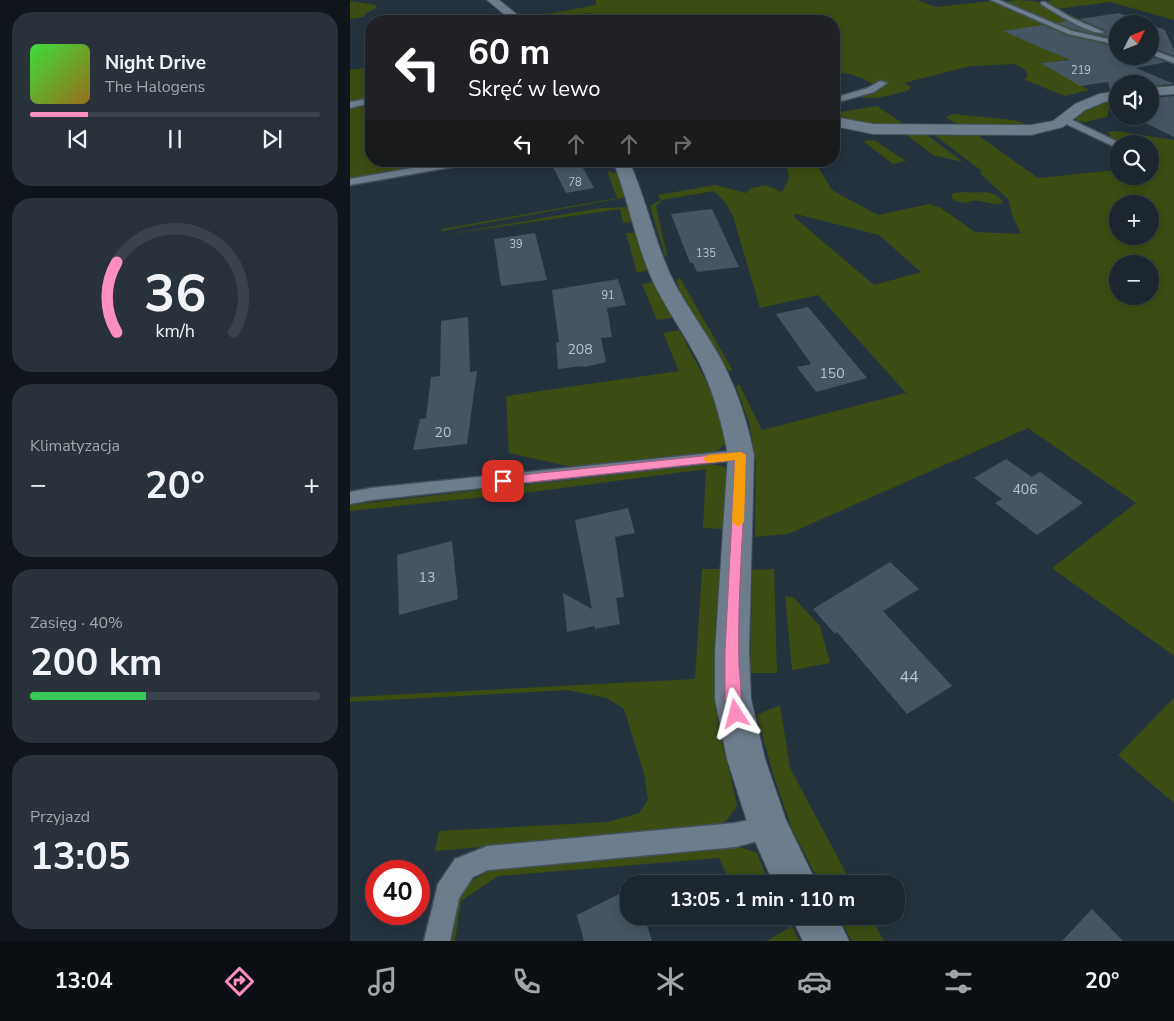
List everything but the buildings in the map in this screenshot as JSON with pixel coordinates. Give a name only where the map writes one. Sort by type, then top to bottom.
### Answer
[{"type":"street","points":[[492,0],[511,15]]},
{"type":"street","points":[[1159,91],[1174,90]]},
{"type":"street","points":[[840,123],[873,129],[1031,130],[1046,128],[1065,120],[1080,107],[1109,96]]},
{"type":"street","points":[[624,167],[637,200],[660,275],[676,306],[711,363],[724,390],[735,426],[741,455],[732,651],[733,699],[746,758],[768,828],[792,875]]},
{"type":"street","points":[[818,925],[827,941]]},
{"type":"lane","points":[[994,0],[1070,33],[1109,41]]},
{"type":"lane","points":[[1043,3],[1070,18],[1109,34]]},
{"type":"lane","points":[[1159,55],[1174,61]]},
{"type":"lane","points":[[840,99],[871,90],[883,84]]},
{"type":"lane","points":[[350,105],[365,102]]},
{"type":"lane","points":[[1065,120],[1109,141]]},
{"type":"lane","points":[[350,182],[435,167]]},
{"type":"lane","points":[[350,498],[371,494],[741,455]]},
{"type":"lane","points":[[437,941],[447,893],[464,868],[488,858],[735,835],[768,828]]},
{"type":"green space","points":[[596,0],[917,0],[936,7],[992,1],[1066,32],[1109,42],[1109,54],[1095,57],[1109,63],[1109,65],[1114,65],[1137,75],[1123,75],[1075,59],[1042,63],[1089,90],[1065,96],[1025,80],[1028,75],[1025,70],[1015,64],[970,66],[904,83],[911,87],[903,92],[868,98],[856,96],[882,89],[853,75],[840,73],[840,15],[594,15],[591,13],[541,15],[596,5]]},
{"type":"green space","points":[[1017,0],[1035,1],[1080,25],[1109,38],[1109,40],[1077,34],[1004,2]]},
{"type":"green space","points":[[1174,0],[1174,20],[1110,2],[1057,9],[1102,29],[1095,28],[1074,20],[1048,4],[1048,1]]},
{"type":"green space","points":[[350,1],[376,5],[376,8],[366,13],[364,17],[350,19]]},
{"type":"green space","points":[[365,68],[365,101],[350,103],[350,70]]},
{"type":"green space","points":[[1159,84],[1168,88],[1159,89]]},
{"type":"green space","points":[[1109,100],[1107,117],[1084,122],[1077,121],[1076,118],[1093,104]]},
{"type":"green space","points":[[365,104],[365,167],[420,167],[350,180],[350,106]]},
{"type":"green space","points":[[877,106],[906,126],[847,124],[840,122],[840,112]]},
{"type":"green space","points":[[954,114],[1013,120],[1023,123],[1024,126],[959,125],[945,117]]},
{"type":"green space","points":[[1115,131],[1141,135],[1110,135],[1107,132]]},
{"type":"green space","points":[[904,133],[1004,133],[1005,135],[979,136],[1038,178],[1109,171],[1109,185],[1159,185],[1159,138],[1174,140],[1174,656],[1052,568],[1136,503],[1028,428],[788,534],[755,537],[756,463],[749,422],[736,387],[739,384],[762,430],[906,393],[818,295],[760,308],[733,216],[725,202],[714,191],[662,200],[656,206],[667,256],[665,256],[650,206],[661,200],[658,195],[715,185],[746,193],[751,188],[766,185],[782,192],[789,179],[787,167],[818,167],[832,190],[878,215],[929,204],[941,208],[975,232],[1021,234],[1013,217],[1008,199],[980,173],[982,171],[933,134],[927,135],[963,162],[933,155]],"holes":[[[796,214],[879,235],[921,272],[874,285],[793,216]]]},
{"type":"green space","points":[[874,140],[906,161],[893,164],[863,141]]},
{"type":"green space","points":[[607,171],[618,174],[628,197],[442,231],[442,229],[617,198]]},
{"type":"green space","points":[[953,193],[991,193],[1000,198],[1003,203],[993,204],[970,201],[966,203],[955,201],[951,196]]},
{"type":"green space","points":[[631,207],[635,221],[623,223],[620,209],[443,235],[601,208]]},
{"type":"green space","points":[[626,233],[638,233],[649,270],[637,273]]},
{"type":"green space","points":[[680,278],[733,371],[727,370],[681,294],[676,280]]},
{"type":"green space","points":[[654,282],[672,318],[657,320],[642,284]]},
{"type":"green space","points":[[679,330],[708,385],[719,412],[725,444],[718,450],[708,453],[577,468],[509,453],[506,396],[679,371],[663,333]]},
{"type":"green space","points":[[709,464],[722,466],[727,470],[724,529],[703,528],[706,469],[532,492],[350,511],[350,505]]},
{"type":"green space","points":[[702,569],[721,569],[715,628],[714,668],[716,707],[737,806],[726,821],[712,827],[435,851],[439,831],[608,822],[639,813],[648,800],[644,773],[624,709],[607,698],[567,690],[350,702],[350,697],[695,679]]},
{"type":"green space","points":[[774,569],[777,673],[750,673],[752,570]]},
{"type":"green space","points":[[785,596],[794,598],[820,626],[830,663],[792,670]]},
{"type":"green space","points":[[1174,698],[1174,803],[1118,755]]},
{"type":"green space","points":[[780,705],[790,768],[847,875],[815,875],[792,829],[773,774],[757,715]]},
{"type":"green space","points":[[740,847],[757,853],[766,875],[727,875],[719,858],[498,876],[461,901],[455,941],[449,941],[460,894],[473,880],[495,867]]},
{"type":"green space","points":[[843,925],[875,925],[884,941],[852,941]]},
{"type":"green space","points":[[792,926],[799,941],[767,941]]},
{"type":"slow traffic","points":[[708,459],[741,455],[738,522]]},
{"type":"route","points":[[503,481],[741,455],[732,651],[733,699],[736,714]]}]
